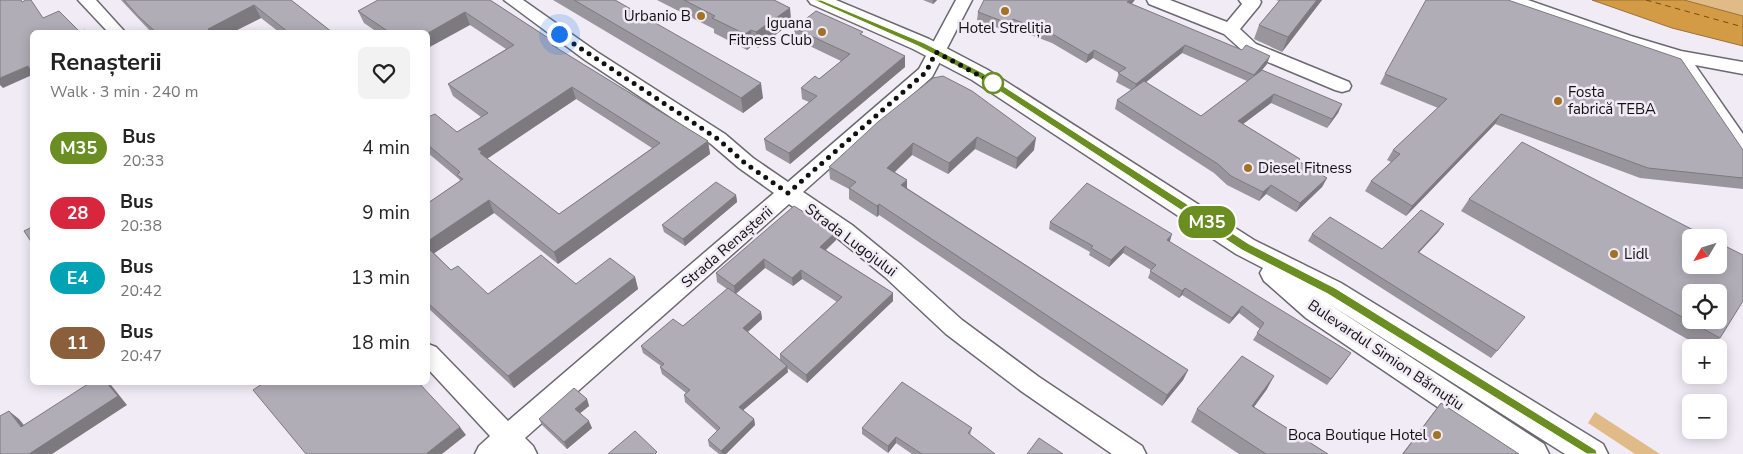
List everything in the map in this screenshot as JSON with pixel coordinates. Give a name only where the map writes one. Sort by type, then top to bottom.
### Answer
[{"type":"main road","name":"Bulevardul Simion Bărnuțiu","points":[[818,0],[936,52],[980,75],[1245,247],[1331,291],[1592,454]]},
{"type":"main road","name":"Bulevardul Simion Bărnuțiu","points":[[1245,247],[1316,310],[1533,454]]},
{"type":"street","points":[[86,0],[116,30]]},
{"type":"street","name":"Strada Lugojului","points":[[512,0],[591,56],[718,139],[746,164],[844,230],[893,271],[954,327],[1030,384],[1133,454]]},
{"type":"street","name":"Strada Renașterii","points":[[488,454],[516,446],[788,193],[926,72],[964,0]]},
{"type":"street","points":[[1155,0],[1230,30],[1250,48],[1342,86]]},
{"type":"street","points":[[1230,30],[1253,2],[1247,0]]},
{"type":"street","points":[[1512,0],[1610,35],[1680,56],[1743,68]]},
{"type":"street","points":[[1526,0],[1541,10]]},
{"type":"street","points":[[1680,56],[1743,149]]},
{"type":"street","points":[[430,356],[516,446]]},
{"type":"shaded area","points":[[1592,0],[1684,0],[1743,16],[1743,46],[1672,28]]},
{"type":"shaded area","points":[[1684,0],[1743,0],[1743,16]]},
{"type":"shaded area","points":[[1595,412],[1660,454],[1635,454],[1588,423]]},
{"type":"building","points":[[0,0],[21,0],[22,2],[31,0],[43,18],[59,11],[78,30],[30,30],[30,70],[28,66],[0,78]]},
{"type":"building","points":[[124,0],[291,0],[329,30],[285,30],[254,5],[209,30],[154,30]]},
{"type":"building","points":[[378,0],[490,0],[556,43],[552,45],[708,141],[554,252],[489,200],[430,240],[430,202],[463,179],[457,175],[460,172],[430,147],[430,116],[435,114],[457,132],[488,113],[448,84],[514,45],[465,12],[430,32],[430,30],[386,30],[358,11]],"holes":[[[572,87],[660,143],[559,214],[480,153],[482,152],[478,149]]]},
{"type":"building","points":[[574,0],[615,0],[761,83],[741,98]]},
{"type":"building","points":[[684,0],[774,0],[790,8],[756,32],[751,30],[745,34],[712,18],[715,16]]},
{"type":"building","points":[[984,0],[1130,0],[1127,2],[1242,50],[1246,45],[1270,56],[1254,75],[1185,45],[1136,84],[1118,73],[1126,68],[1094,50],[1088,55],[1054,35],[1013,19],[1010,24],[978,12]]},
{"type":"building","points":[[1280,0],[1317,0],[1288,37],[1259,25]]},
{"type":"building","name":"Fosta fabrică TEBA","points":[[1426,0],[1508,0],[1681,59],[1743,150],[1743,178],[1648,168],[1501,114],[1412,206],[1371,181],[1400,154],[1393,150],[1447,99],[1385,74]]},
{"type":"building","points":[[816,11],[863,32],[860,34],[905,56],[789,153],[764,139],[817,96],[801,88],[815,76],[819,79],[850,54],[794,28]]},
{"type":"building","points":[[1262,70],[1342,104],[1332,119],[1274,94],[1238,121],[1327,178],[1300,203],[1271,185],[1263,192],[1231,176],[1218,164],[1117,100],[1144,81],[1201,116]]},
{"type":"building","points":[[943,76],[972,91],[1036,138],[1017,158],[977,137],[949,163],[913,143],[887,168],[907,180],[901,185],[1188,370],[1167,395],[879,204],[877,206],[849,188],[856,182],[829,167],[879,121],[933,78]]},
{"type":"building","name":"Lidl","points":[[1522,142],[1691,229],[1682,229],[1682,274],[1728,274],[1728,248],[1743,255],[1743,301],[1727,327],[1727,284],[1682,284],[1682,317],[1469,199]]},
{"type":"building","points":[[716,182],[736,195],[683,239],[662,225]]},
{"type":"building","points":[[1087,183],[1172,234],[1167,240],[1351,353],[1331,379],[1257,333],[1264,323],[1242,306],[1232,318],[1185,288],[1182,291],[1150,271],[1156,265],[1125,246],[1111,260],[1091,248],[1093,246],[1050,222]]},
{"type":"building","points":[[794,206],[836,232],[820,247],[893,293],[806,375],[780,354],[842,297],[801,270],[792,278],[764,259],[734,286],[716,273]]},
{"type":"building","points":[[1421,210],[1444,224],[1418,252],[1525,317],[1497,351],[1312,234],[1330,217],[1382,249]]},
{"type":"building","points":[[30,228],[30,240],[24,231]]},
{"type":"building","points":[[430,250],[451,270],[458,266],[488,294],[541,255],[576,284],[610,258],[635,277],[508,376],[430,305]]},
{"type":"building","points":[[728,288],[761,312],[743,328],[787,366],[739,407],[754,419],[721,451],[708,440],[720,428],[684,395],[690,390],[660,367],[664,364],[641,346],[673,319],[683,326]]},
{"type":"building","name":"Lidl","points":[[1704,329],[1726,329],[1720,338]]},
{"type":"building","points":[[1242,356],[1274,376],[1252,406],[1328,454],[1266,454],[1197,409]]},
{"type":"building","points":[[902,382],[972,428],[968,433],[995,454],[922,454],[896,437],[888,446],[862,428]]},
{"type":"building","points":[[86,385],[109,385],[118,396],[29,454],[0,454],[0,416],[9,411],[21,427]]},
{"type":"building","points":[[260,385],[421,385],[460,427],[426,454],[306,454],[253,390]]},
{"type":"building","points":[[574,388],[587,399],[575,409],[589,421],[564,442],[539,419]]},
{"type":"building","points":[[1441,403],[1519,454],[1403,454]]},
{"type":"building","points":[[635,431],[657,452],[655,454],[608,454]]},
{"type":"building","points":[[1039,438],[1063,454],[1027,454]]},
{"type":"ferry route","points":[[1646,0],[1743,27]]},
{"type":"bus line","name":"M35","points":[[818,0],[921,44],[980,75],[1245,247],[1331,291],[1592,454]]},
{"type":"place","name":"Hotel Streliția","points":[[1005,11]]},
{"type":"place","name":"Urbanio B","points":[[701,16]]},
{"type":"place","name":"Iguana Fitness Club","points":[[822,32]]},
{"type":"place","name":"Fosta fabrică TEBA","points":[[1558,101]]},
{"type":"place","name":"Diesel Fitness","points":[[1248,168]]},
{"type":"place","name":"Lidl","points":[[1614,254]]},
{"type":"place","name":"Boca Boutique Hotel","points":[[1437,435]]},
{"type":"route","points":[[559,34],[718,139],[746,164],[788,193],[926,72],[936,52],[993,83]]}]
